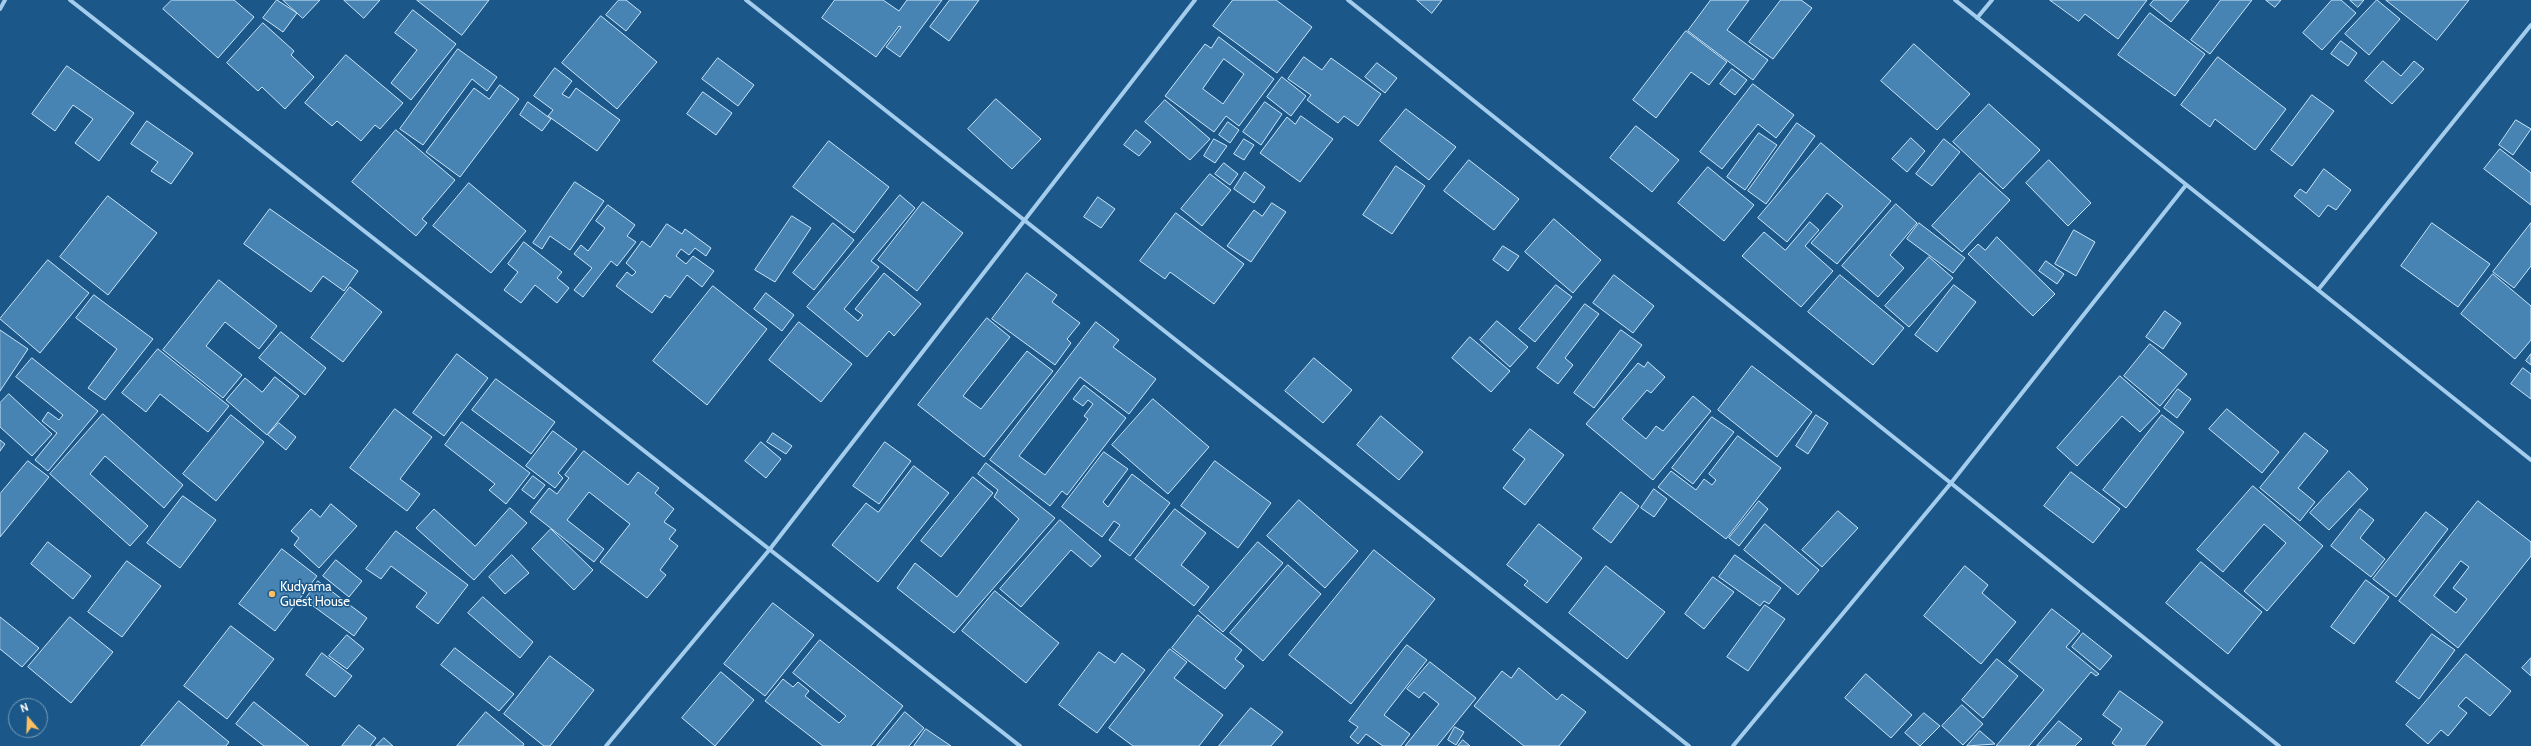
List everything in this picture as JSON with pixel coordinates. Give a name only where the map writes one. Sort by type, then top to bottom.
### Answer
[{"type":"street","points":[[0,9],[5,0]]},
{"type":"street","points":[[70,0],[1020,746]]},
{"type":"street","points":[[746,0],[1024,222],[1689,746]]},
{"type":"street","points":[[606,746],[770,549],[1195,0]]},
{"type":"street","points":[[1348,0],[2279,746]]},
{"type":"street","points":[[1955,0],[2531,460]]},
{"type":"street","points":[[1977,18],[1992,0]]},
{"type":"street","points":[[2318,290],[2531,26]]},
{"type":"street","points":[[1733,746],[1950,483],[2186,185]]},
{"type":"building","points":[[172,0],[234,0],[254,17],[218,58],[163,9]]},
{"type":"building","points":[[277,0],[297,13],[283,32],[263,18]]},
{"type":"building","points":[[283,0],[320,0],[303,18]]},
{"type":"building","points":[[344,0],[380,0],[364,18]]},
{"type":"building","points":[[417,0],[489,0],[462,35]]},
{"type":"building","points":[[619,0],[626,0],[641,12],[626,31],[606,15]]},
{"type":"building","points":[[835,0],[883,0],[899,11],[907,0],[942,0],[900,57],[886,47],[901,27],[899,26],[876,57],[822,18]]},
{"type":"building","points":[[950,0],[979,0],[949,41],[930,27]]},
{"type":"building","points":[[1233,0],[1276,0],[1312,27],[1277,73],[1213,26]]},
{"type":"building","points":[[1417,0],[1442,0],[1432,13]]},
{"type":"building","points":[[1711,0],[1749,0],[1727,30],[1768,60],[1753,80],[1688,31]]},
{"type":"building","points":[[1781,0],[1801,0],[1812,8],[1773,59],[1749,42]]},
{"type":"building","points":[[2050,0],[2147,0],[2118,39],[2085,14],[2079,21]]},
{"type":"building","points":[[2154,0],[2189,0],[2171,22],[2150,5]]},
{"type":"building","points":[[2221,0],[2252,0],[2210,54],[2191,40]]},
{"type":"building","points":[[2266,0],[2281,0],[2275,7]]},
{"type":"building","points":[[2332,0],[2341,0],[2356,13],[2322,50],[2303,33]]},
{"type":"building","points":[[2350,0],[2364,0],[2358,7]]},
{"type":"building","points":[[2377,0],[2400,19],[2369,55],[2345,34]]},
{"type":"building","points":[[2386,0],[2469,0],[2437,40]]},
{"type":"building","points":[[413,10],[456,44],[411,100],[391,83],[417,50],[395,33]]},
{"type":"building","points":[[2150,13],[2205,54],[2175,96],[2118,55]]},
{"type":"building","points":[[601,16],[657,62],[617,109],[562,63]]},
{"type":"building","points":[[263,23],[294,51],[291,55],[314,77],[285,109],[262,87],[258,91],[227,63]]},
{"type":"building","points":[[1686,31],[1727,62],[1709,85],[1691,72],[1656,118],[1633,100]]},
{"type":"building","points":[[1219,37],[1274,79],[1239,126],[1226,116],[1214,132],[1165,96],[1205,44],[1211,48]],"holes":[[[1224,59],[1244,74],[1223,104],[1203,89]]]},
{"type":"building","points":[[2341,41],[2357,53],[2348,66],[2331,54]]},
{"type":"building","points":[[1914,44],[1970,94],[1937,130],[1881,81]]},
{"type":"building","points":[[458,49],[497,77],[487,91],[472,79],[423,145],[400,129]]},
{"type":"building","points":[[346,55],[403,103],[380,129],[375,125],[361,141],[337,121],[332,126],[305,103]]},
{"type":"building","points":[[1304,57],[1322,70],[1331,58],[1381,94],[1358,126],[1344,116],[1338,123],[1307,100],[1311,95],[1288,79]]},
{"type":"building","points":[[2218,57],[2286,109],[2255,150],[2215,119],[2210,127],[2181,105]]},
{"type":"building","points":[[718,58],[754,85],[738,106],[702,79]]},
{"type":"building","points":[[2383,61],[2401,76],[2414,61],[2424,69],[2392,104],[2365,81]]},
{"type":"building","points":[[1377,63],[1397,78],[1385,93],[1365,77]]},
{"type":"building","points":[[67,66],[134,113],[99,161],[75,143],[93,119],[73,105],[55,131],[32,114]]},
{"type":"building","points":[[555,68],[572,81],[562,94],[569,98],[576,88],[620,120],[597,151],[548,116],[553,110],[534,96]]},
{"type":"building","points":[[1732,69],[1747,80],[1735,95],[1720,84]]},
{"type":"building","points":[[1282,77],[1306,96],[1291,116],[1267,97]]},
{"type":"building","points":[[1753,84],[1794,115],[1776,138],[1758,124],[1722,169],[1700,152]]},
{"type":"building","points":[[500,85],[519,99],[460,177],[426,152],[474,88],[489,99]]},
{"type":"building","points":[[703,92],[732,113],[716,135],[687,114]]},
{"type":"building","points":[[2312,95],[2334,111],[2292,166],[2271,150]]},
{"type":"building","points":[[996,99],[1041,139],[1012,169],[968,129]]},
{"type":"building","points":[[1165,100],[1210,139],[1190,160],[1145,122]]},
{"type":"building","points":[[528,102],[551,119],[542,131],[520,115]]},
{"type":"building","points":[[1265,102],[1282,114],[1261,145],[1243,132]]},
{"type":"building","points":[[1989,104],[2040,150],[2003,189],[1953,142]]},
{"type":"building","points":[[1406,109],[1456,147],[1429,180],[1380,141]]},
{"type":"building","points":[[1301,116],[1333,139],[1300,182],[1260,153],[1287,117],[1295,124]]},
{"type":"building","points":[[2516,120],[2531,129],[2513,155],[2499,145]]},
{"type":"building","points":[[147,121],[193,153],[171,184],[151,171],[158,162],[131,144]]},
{"type":"building","points":[[1228,122],[1239,130],[1230,143],[1219,135]]},
{"type":"building","points":[[1797,123],[1815,136],[1766,204],[1748,191]]},
{"type":"building","points":[[1636,126],[1679,160],[1652,192],[1610,158]]},
{"type":"building","points":[[396,130],[455,180],[422,219],[427,223],[416,236],[352,182]]},
{"type":"building","points":[[1136,130],[1151,142],[1139,156],[1124,145]]},
{"type":"building","points":[[1759,133],[1777,145],[1745,190],[1727,177]]},
{"type":"building","points":[[1911,138],[1925,151],[1907,172],[1892,159]]},
{"type":"building","points":[[1214,139],[1227,146],[1215,163],[1204,156]]},
{"type":"building","points":[[1244,139],[1254,145],[1244,160],[1234,154]]},
{"type":"building","points":[[1944,139],[1960,152],[1932,186],[1916,174]]},
{"type":"building","points":[[829,141],[889,187],[854,233],[793,187]]},
{"type":"building","points":[[1821,143],[1891,201],[1837,264],[1811,243],[1843,206],[1827,193],[1787,242],[1758,218]]},
{"type":"building","points":[[2500,149],[2531,173],[2531,205],[2484,169]]},
{"type":"building","points":[[1469,160],[1519,199],[1494,230],[1444,191]]},
{"type":"building","points":[[2049,160],[2091,203],[2068,226],[2026,183]]},
{"type":"building","points":[[1224,163],[1238,174],[1230,185],[1215,174]]},
{"type":"building","points":[[1396,166],[1425,186],[1392,234],[1363,215]]},
{"type":"building","points":[[1708,167],[1754,205],[1724,241],[1678,203]]},
{"type":"building","points":[[2324,169],[2351,190],[2336,210],[2328,205],[2319,217],[2294,196],[2300,189],[2306,193]]},
{"type":"building","points":[[1245,172],[1265,187],[1254,203],[1234,189]]},
{"type":"building","points":[[1980,173],[2010,200],[1962,252],[1932,226]]},
{"type":"building","points":[[1210,174],[1231,190],[1202,226],[1181,209]]},
{"type":"building","points":[[575,182],[604,201],[570,250],[550,236],[542,249],[533,243]]},
{"type":"building","points":[[469,183],[526,231],[491,273],[433,226]]},
{"type":"building","points":[[900,195],[915,208],[871,261],[879,267],[844,309],[858,321],[863,315],[855,309],[884,273],[921,304],[894,336],[889,331],[867,357],[807,307]]},
{"type":"building","points":[[108,196],[157,233],[108,295],[60,257]]},
{"type":"building","points":[[1098,197],[1115,209],[1101,228],[1084,217]]},
{"type":"building","points":[[923,202],[963,233],[917,291],[878,260]]},
{"type":"building","points":[[1272,203],[1286,212],[1251,262],[1227,246],[1254,210],[1262,216]]},
{"type":"building","points":[[1896,204],[1917,223],[1890,255],[1904,268],[1878,297],[1842,266]]},
{"type":"building","points":[[608,205],[635,225],[627,236],[636,242],[617,266],[611,261],[583,297],[574,290],[592,268],[574,254],[581,245],[588,251],[605,228],[596,221]]},
{"type":"building","points":[[270,209],[358,271],[344,291],[323,276],[311,292],[244,244]]},
{"type":"building","points":[[1176,213],[1244,264],[1214,304],[1170,272],[1165,279],[1140,261]]},
{"type":"building","points":[[792,216],[811,228],[775,282],[755,270]]},
{"type":"building","points":[[1554,219],[1601,260],[1573,293],[1525,252]]},
{"type":"building","points":[[1810,222],[1819,230],[1805,246],[1833,271],[1801,307],[1742,256],[1764,232],[1785,250]]},
{"type":"building","points":[[833,223],[854,240],[814,290],[793,273]]},
{"type":"building","points":[[1919,223],[1965,258],[1953,273],[1907,239]]},
{"type":"building","points":[[2432,223],[2490,264],[2458,307],[2401,266]]},
{"type":"building","points":[[2531,223],[2531,266],[2514,288],[2493,272]]},
{"type":"building","points":[[667,224],[682,234],[685,229],[711,248],[706,256],[695,248],[689,255],[681,249],[676,256],[686,264],[693,256],[714,271],[702,287],[687,275],[670,298],[665,295],[652,313],[616,286],[627,272],[632,276],[636,272],[626,263],[642,241],[650,247]]},
{"type":"building","points":[[2074,230],[2095,242],[2076,276],[2055,264]]},
{"type":"building","points":[[1997,237],[2055,294],[2033,316],[1968,254],[1978,244],[1985,250]]},
{"type":"building","points":[[524,242],[562,272],[557,278],[569,288],[557,303],[535,285],[521,303],[504,290],[518,272],[508,264]]},
{"type":"building","points":[[1503,246],[1519,256],[1508,271],[1493,260]]},
{"type":"building","points":[[1929,257],[1953,278],[1909,327],[1885,306]]},
{"type":"building","points":[[48,260],[89,293],[40,353],[0,319]]},
{"type":"building","points":[[2046,261],[2064,274],[2057,284],[2039,271]]},
{"type":"building","points":[[1027,273],[1057,295],[1052,302],[1080,323],[1067,339],[1071,343],[1055,365],[992,319]]},
{"type":"building","points":[[2493,274],[2531,306],[2531,340],[2515,359],[2461,314]]},
{"type":"building","points":[[1614,275],[1654,306],[1633,333],[1593,303]]},
{"type":"building","points":[[1840,275],[1904,328],[1873,365],[1808,312]]},
{"type":"building","points":[[219,280],[277,326],[259,349],[225,322],[206,346],[242,375],[223,398],[163,350]]},
{"type":"building","points":[[1556,285],[1572,297],[1535,342],[1519,329]]},
{"type":"building","points":[[1954,285],[1976,302],[1937,352],[1915,335]]},
{"type":"building","points":[[713,286],[767,329],[707,405],[653,361]]},
{"type":"building","points":[[350,287],[382,312],[343,362],[311,338]]},
{"type":"building","points":[[766,293],[794,315],[782,331],[754,309]]},
{"type":"building","points":[[94,295],[153,339],[105,400],[88,388],[117,349],[76,318]]},
{"type":"building","points":[[1585,304],[1599,314],[1565,358],[1573,365],[1558,384],[1537,368]]},
{"type":"building","points":[[2165,311],[2181,323],[2163,349],[2146,337]]},
{"type":"building","points":[[987,318],[1010,337],[963,396],[981,409],[1027,351],[1053,371],[984,457],[918,405]]},
{"type":"building","points":[[1497,321],[1528,347],[1510,367],[1480,340]]},
{"type":"building","points":[[799,322],[852,364],[821,402],[769,360]]},
{"type":"building","points":[[1096,322],[1119,340],[1113,347],[1156,379],[1129,414],[1080,377],[1019,456],[1045,475],[1088,419],[1084,416],[1093,404],[1088,400],[1083,406],[1073,399],[1084,385],[1126,418],[1067,495],[1062,491],[1050,506],[990,460]]},
{"type":"building","points":[[0,330],[28,349],[0,391]]},
{"type":"building","points":[[1621,330],[1642,345],[1594,408],[1574,393]]},
{"type":"building","points":[[281,332],[326,368],[305,395],[259,358]]},
{"type":"building","points":[[1470,337],[1510,371],[1491,392],[1452,358]]},
{"type":"building","points":[[2150,344],[2187,374],[2160,406],[2124,376]]},
{"type":"building","points":[[158,349],[229,406],[208,432],[160,394],[146,412],[122,393]]},
{"type":"building","points":[[457,354],[488,378],[444,436],[413,413]]},
{"type":"building","points":[[2531,354],[2531,365],[2526,361]]},
{"type":"building","points":[[32,358],[98,411],[48,471],[35,460],[57,433],[42,421],[48,412],[59,420],[63,415],[16,377]]},
{"type":"building","points":[[1314,358],[1352,390],[1323,423],[1285,391]]},
{"type":"building","points":[[1648,362],[1665,377],[1651,393],[1647,390],[1622,419],[1646,439],[1656,426],[1663,431],[1693,396],[1711,411],[1653,480],[1586,424],[1638,363],[1644,367]]},
{"type":"building","points":[[1752,366],[1812,412],[1777,457],[1718,410]]},
{"type":"building","points":[[2523,368],[2531,374],[2531,399],[2511,384]]},
{"type":"building","points":[[2120,376],[2160,411],[2140,432],[2122,416],[2077,466],[2057,448]]},
{"type":"building","points":[[275,377],[299,396],[267,435],[226,400],[245,378],[262,392]]},
{"type":"building","points":[[496,379],[555,422],[531,454],[472,410]]},
{"type":"building","points":[[2178,389],[2191,399],[2177,418],[2164,408]]},
{"type":"building","points":[[9,394],[52,434],[32,456],[0,427],[0,403]]},
{"type":"building","points":[[1153,399],[1209,447],[1168,494],[1112,445]]},
{"type":"building","points":[[395,409],[432,437],[400,479],[420,494],[407,511],[350,468]]},
{"type":"building","points":[[2227,409],[2279,452],[2262,473],[2209,429]]},
{"type":"building","points":[[103,414],[183,485],[164,508],[105,456],[90,474],[148,526],[130,546],[50,474]]},
{"type":"building","points":[[231,415],[264,442],[216,501],[183,474]]},
{"type":"building","points":[[1816,415],[1828,423],[1808,454],[1796,446]]},
{"type":"building","points":[[2162,415],[2184,432],[2126,508],[2103,490]]},
{"type":"building","points":[[1381,416],[1423,452],[1399,480],[1357,445]]},
{"type":"building","points":[[1712,417],[1734,432],[1693,484],[1672,468]]},
{"type":"building","points":[[462,422],[530,473],[506,504],[489,490],[495,484],[445,445]]},
{"type":"building","points":[[279,423],[296,437],[286,450],[268,435]]},
{"type":"building","points":[[1530,429],[1564,455],[1525,505],[1503,488],[1525,459],[1513,450]]},
{"type":"building","points":[[553,431],[577,449],[558,473],[563,478],[555,488],[526,466]]},
{"type":"building","points":[[773,433],[792,446],[786,454],[767,442]]},
{"type":"building","points":[[2305,433],[2328,451],[2298,488],[2315,502],[2300,521],[2260,488]]},
{"type":"building","points":[[1738,436],[1781,468],[1726,539],[1658,487],[1671,471],[1696,490],[1704,479],[1712,485],[1716,480],[1709,474]]},
{"type":"building","points":[[0,440],[5,444],[0,451]]},
{"type":"building","points":[[761,442],[781,459],[766,478],[745,461]]},
{"type":"building","points":[[885,442],[911,461],[879,504],[853,486]]},
{"type":"building","points":[[584,451],[628,485],[638,472],[659,488],[655,493],[674,509],[664,522],[676,530],[669,539],[678,546],[660,570],[666,575],[647,598],[600,562],[630,524],[589,492],[567,520],[604,549],[594,562],[530,512],[549,488],[557,494],[569,478],[565,475]]},
{"type":"building","points":[[1104,452],[1128,469],[1103,502],[1108,507],[1132,474],[1170,503],[1130,556],[1109,540],[1120,525],[1114,521],[1102,537],[1062,507]]},
{"type":"building","points":[[28,461],[49,477],[0,537],[0,494]]},
{"type":"building","points":[[1215,461],[1271,503],[1238,548],[1181,506]]},
{"type":"building","points":[[986,463],[1055,518],[954,633],[897,588],[915,563],[957,597],[1019,519],[994,497],[998,490],[978,474]]},
{"type":"building","points":[[914,466],[949,493],[878,582],[832,545],[866,503],[878,512]]},
{"type":"building","points":[[2349,471],[2368,489],[2329,530],[2310,513]]},
{"type":"building","points":[[2071,472],[2120,509],[2093,543],[2044,506]]},
{"type":"building","points":[[533,476],[545,485],[534,499],[522,490]]},
{"type":"building","points":[[973,477],[993,493],[941,557],[921,541]]},
{"type":"building","points":[[2253,486],[2323,546],[2267,611],[2244,591],[2286,543],[2264,524],[2223,572],[2197,550]]},
{"type":"building","points":[[1654,489],[1667,499],[1654,517],[1641,508]]},
{"type":"building","points":[[1621,492],[1639,506],[1611,543],[1593,529]]},
{"type":"building","points":[[183,496],[216,520],[180,568],[147,543]]},
{"type":"building","points":[[1299,500],[1358,551],[1325,588],[1267,536]]},
{"type":"building","points":[[1759,501],[1768,509],[1739,546],[1729,538]]},
{"type":"building","points":[[2478,501],[2531,542],[2531,556],[2458,648],[2399,601]],"holes":[[[2461,561],[2469,567],[2453,588],[2467,599],[2456,613],[2434,596]]]},
{"type":"building","points":[[331,504],[357,526],[319,568],[294,545],[299,538],[291,531],[311,509],[320,517]]},
{"type":"building","points":[[510,508],[527,523],[474,580],[416,528],[434,509],[475,546]]},
{"type":"building","points":[[1175,509],[1206,533],[1181,565],[1209,587],[1194,606],[1135,559]]},
{"type":"building","points":[[2360,509],[2374,520],[2360,538],[2385,559],[2371,577],[2331,546]]},
{"type":"building","points":[[1838,511],[1858,528],[1822,567],[1802,550]]},
{"type":"building","points":[[2426,512],[2448,529],[2396,597],[2373,579]]},
{"type":"building","points":[[1060,520],[1101,556],[1091,567],[1071,550],[1021,607],[1000,589]]},
{"type":"building","points":[[1539,524],[1582,558],[1547,603],[1524,585],[1528,581],[1507,565]]},
{"type":"building","points":[[1765,524],[1819,570],[1798,595],[1744,550]]},
{"type":"building","points":[[551,529],[593,570],[574,590],[532,549]]},
{"type":"building","points":[[396,531],[468,585],[438,624],[416,607],[427,593],[391,566],[381,579],[366,569]]},
{"type":"building","points":[[48,542],[91,576],[73,599],[31,564]]},
{"type":"building","points":[[1258,542],[1283,563],[1223,632],[1199,611]]},
{"type":"building","points":[[282,549],[317,576],[275,631],[239,604]]},
{"type":"building","points":[[1374,550],[1435,599],[1351,704],[1289,655]]},
{"type":"building","points":[[512,555],[529,573],[505,594],[489,577]]},
{"type":"building","points":[[1735,555],[1781,588],[1769,604],[1764,601],[1760,606],[1719,577]]},
{"type":"building","points":[[336,560],[362,581],[349,597],[323,576]]},
{"type":"building","points":[[127,561],[161,586],[122,637],[88,612]]},
{"type":"building","points":[[2201,562],[2262,612],[2228,654],[2166,603]]},
{"type":"building","points":[[1288,565],[1321,594],[1263,661],[1230,633]]},
{"type":"building","points":[[1606,566],[1665,612],[1627,659],[1569,613]]},
{"type":"building","points":[[1965,566],[1988,585],[1982,593],[2016,622],[1981,664],[1924,616]]},
{"type":"building","points":[[1713,577],[1734,592],[1704,629],[1685,614]]},
{"type":"building","points":[[2366,580],[2389,597],[2354,644],[2331,627]]},
{"type":"building","points":[[318,581],[367,618],[354,636],[305,600]]},
{"type":"building","points":[[995,591],[1059,643],[1026,683],[962,631]]},
{"type":"building","points":[[483,597],[533,642],[520,658],[468,613]]},
{"type":"building","points":[[773,603],[814,635],[765,696],[724,664]]},
{"type":"building","points":[[1765,605],[1785,619],[1748,671],[1727,657]]},
{"type":"building","points":[[2052,609],[2080,631],[2066,647],[2099,674],[2096,676],[2091,672],[2029,746],[1996,746],[2044,690],[2009,661]]},
{"type":"building","points":[[1198,615],[1242,650],[1235,659],[1244,666],[1225,689],[1172,648]]},
{"type":"building","points":[[0,617],[39,648],[22,667],[0,649]]},
{"type":"building","points":[[70,617],[113,652],[71,703],[28,667]]},
{"type":"building","points":[[231,626],[274,659],[227,719],[184,686]]},
{"type":"building","points":[[2083,633],[2112,656],[2100,670],[2072,647]]},
{"type":"building","points":[[2432,634],[2455,650],[2419,699],[2396,682]]},
{"type":"building","points":[[347,635],[364,649],[347,669],[329,656]]},
{"type":"building","points":[[820,640],[903,706],[871,746],[823,746],[765,701],[783,679],[793,687],[798,682],[809,691],[805,696],[839,723],[846,716],[793,673]]},
{"type":"building","points":[[1407,645],[1427,660],[1384,715],[1410,734],[1401,746],[1383,746],[1366,734],[1358,744],[1350,737],[1358,727],[1349,721]]},
{"type":"building","points":[[455,648],[514,694],[499,711],[441,665]]},
{"type":"building","points":[[1170,649],[1187,662],[1174,678],[1223,715],[1199,746],[1133,746],[1109,728]]},
{"type":"building","points":[[1099,652],[1115,663],[1122,653],[1145,670],[1097,733],[1059,705]]},
{"type":"building","points":[[322,653],[352,676],[335,697],[306,675]]},
{"type":"building","points":[[2466,654],[2511,691],[2490,716],[2466,697],[2458,706],[2467,713],[2448,736],[2441,730],[2428,744],[2406,725]]},
{"type":"building","points":[[550,656],[594,690],[550,746],[544,746],[504,714]]},
{"type":"building","points":[[2531,658],[2531,676],[2522,668]]},
{"type":"building","points":[[1997,659],[2018,676],[1983,718],[1962,700]]},
{"type":"building","points":[[1430,662],[1476,698],[1437,746],[1405,746],[1439,704],[1424,692],[1419,698],[1407,689]]},
{"type":"building","points":[[1519,668],[1557,700],[1562,694],[1586,712],[1559,746],[1524,746],[1474,706],[1502,671],[1511,678]]},
{"type":"building","points":[[721,672],[754,700],[715,746],[682,718]]},
{"type":"building","points":[[1866,674],[1912,715],[1891,738],[1845,698]]},
{"type":"building","points":[[2120,691],[2163,722],[2145,746],[2116,746],[2112,743],[2122,729],[2103,715]]},
{"type":"building","points":[[179,701],[229,742],[226,746],[141,746]]},
{"type":"building","points":[[254,702],[309,746],[264,746],[236,724]]},
{"type":"building","points":[[1962,705],[1983,724],[1963,745],[1942,726]]},
{"type":"building","points":[[1251,708],[1283,732],[1271,746],[1219,746]]},
{"type":"building","points":[[486,712],[524,744],[523,746],[457,746]]},
{"type":"building","points":[[905,712],[924,728],[909,746],[877,746]]},
{"type":"building","points":[[1924,713],[1940,726],[1920,746],[1905,733]]},
{"type":"building","points":[[2059,721],[2082,739],[2075,746],[2037,746]]},
{"type":"building","points":[[359,725],[376,738],[370,746],[342,746]]},
{"type":"building","points":[[1455,727],[1464,732],[1456,745],[1448,740]]},
{"type":"building","points":[[926,729],[951,746],[914,746]]},
{"type":"building","points":[[1980,731],[1995,744],[1967,746]]},
{"type":"building","points":[[384,738],[393,746],[376,746]]},
{"type":"building","points":[[1463,740],[1470,746],[1458,746]]},
{"type":"place","name":"Kudyama Guest House","points":[[272,594]]}]
